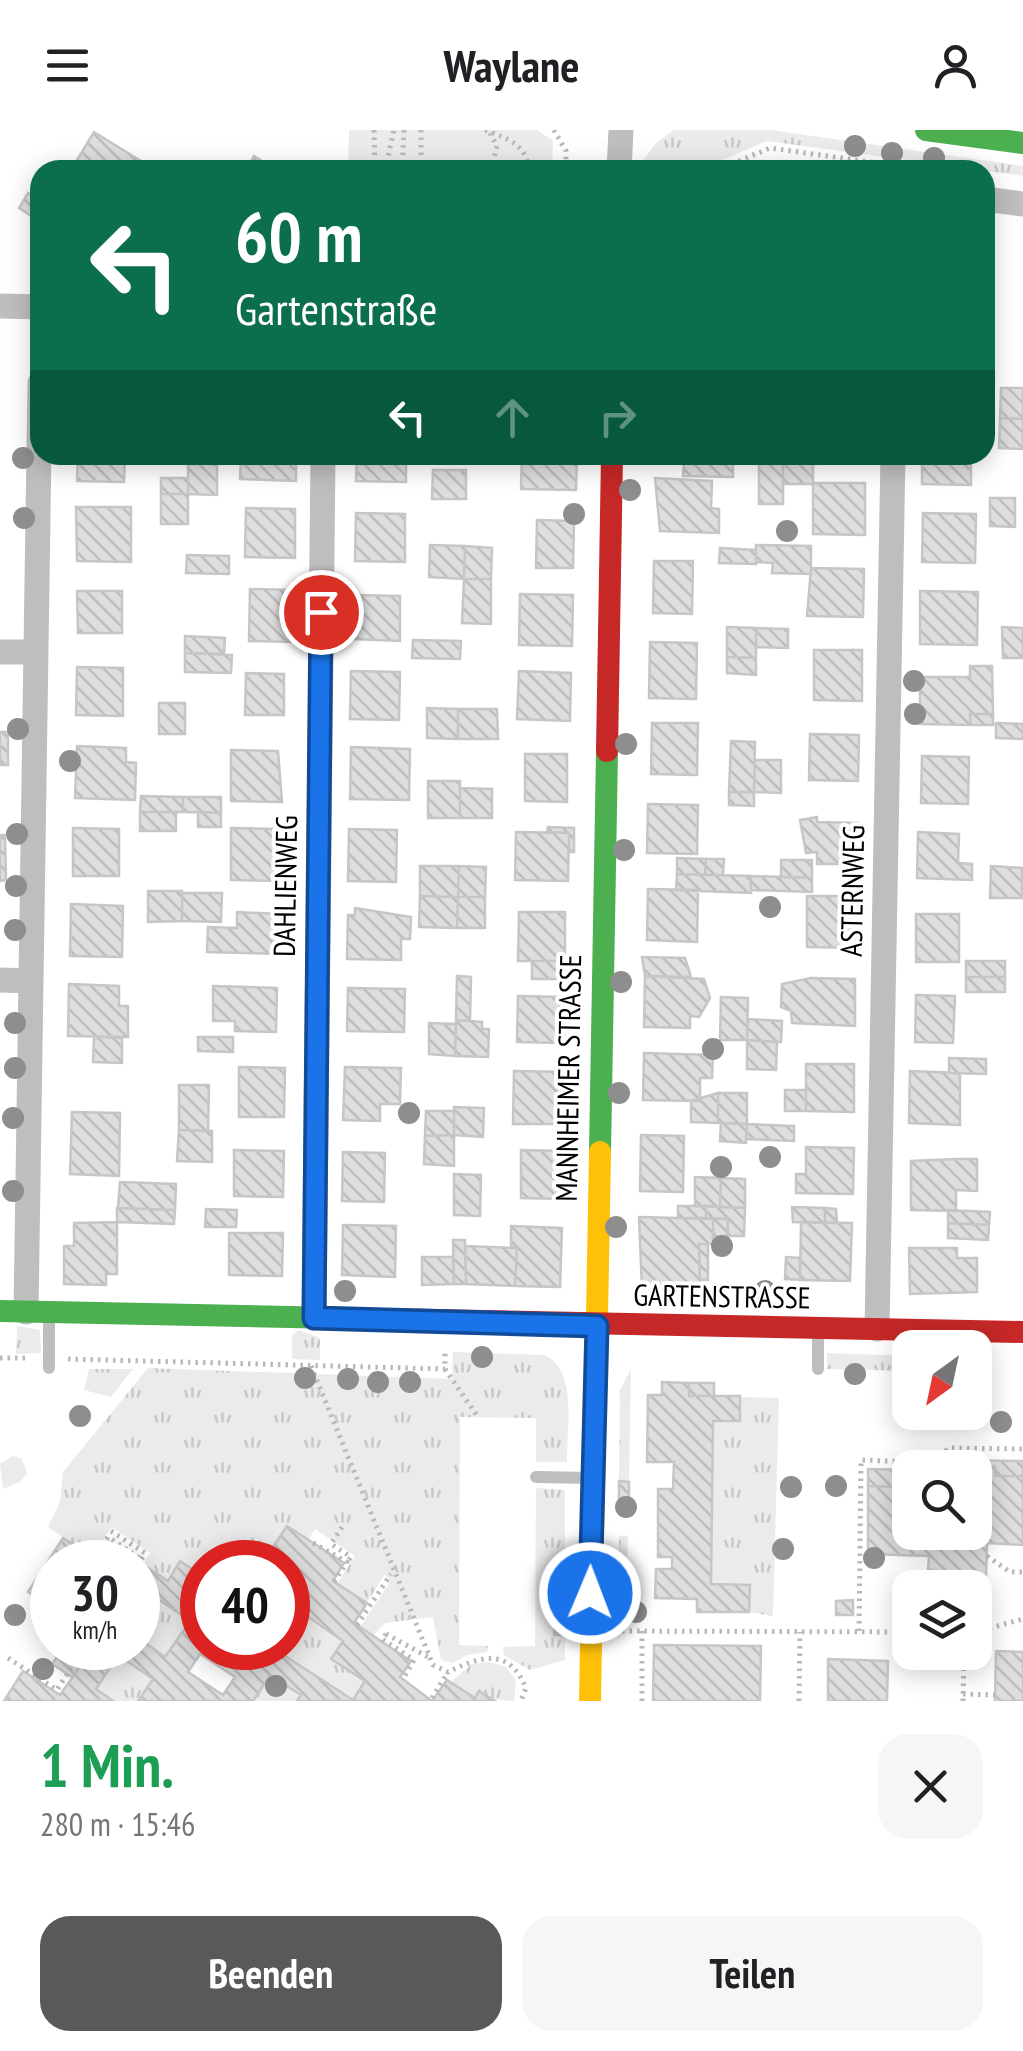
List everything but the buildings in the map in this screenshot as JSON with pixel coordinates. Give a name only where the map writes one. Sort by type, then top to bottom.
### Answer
[{"type":"street","points":[[620,160],[621,130]]},
{"type":"street","points":[[926,130],[1023,144]]},
{"type":"street","points":[[995,201],[1023,204]]},
{"type":"street","points":[[0,306],[30,306]]},
{"type":"street","points":[[37,1312],[32,981],[38,465]]},
{"type":"street","name":"DAHLIENWEG","points":[[314,1318],[323,465]]},
{"type":"street","name":"MANNHEIMER STRASSE","points":[[590,1701],[612,465]]},
{"type":"street","name":"ASTERNWEG","points":[[877,1328],[893,465]]},
{"type":"street","points":[[0,652],[35,652]]},
{"type":"street","points":[[0,980],[32,981]]},
{"type":"street","name":"GARTENSTRASSE","points":[[0,1311],[1023,1332]]},
{"type":"lane","points":[[37,1312],[49,1363]]},
{"type":"lane","points":[[818,1328],[818,1369]]},
{"type":"lane","points":[[536,1477],[593,1478]]},
{"type":"path","points":[[374,130],[375,160]]},
{"type":"path","points":[[388,160],[394,130]]},
{"type":"path","points":[[402,160],[404,130]]},
{"type":"path","points":[[421,160],[422,130]]},
{"type":"path","points":[[487,130],[516,142],[527,160]]},
{"type":"path","points":[[487,130],[496,146],[493,160]]},
{"type":"path","points":[[554,130],[566,151],[566,160]]},
{"type":"path","points":[[496,146],[516,142]]},
{"type":"path","points":[[742,160],[770,148],[840,160]]},
{"type":"path","points":[[444,1343],[445,1369],[478,1417]]},
{"type":"path","points":[[0,1358],[49,1363],[445,1369]]},
{"type":"path","points":[[311,1366],[428,1657]]},
{"type":"path","points":[[859,1631],[861,1460],[938,1463],[948,1448],[1023,1449]]},
{"type":"path","points":[[342,1528],[331,1544],[349,1560]]},
{"type":"path","points":[[112,1531],[126,1540]]},
{"type":"path","points":[[313,1543],[349,1560]]},
{"type":"path","points":[[986,1556],[1010,1572],[1023,1572]]},
{"type":"path","points":[[334,1582],[349,1560]]},
{"type":"path","points":[[357,1626],[392,1572]]},
{"type":"path","points":[[992,1627],[1023,1618]]},
{"type":"path","points":[[642,1630],[642,1701]]},
{"type":"path","points":[[590,1632],[892,1632]]},
{"type":"path","points":[[799,1701],[800,1632]]},
{"type":"path","points":[[403,1679],[414,1660],[383,1638],[428,1657],[448,1672]]},
{"type":"path","points":[[496,1646],[496,1656]]},
{"type":"path","points":[[432,1698],[448,1672],[474,1658],[496,1656],[518,1669],[526,1688],[521,1701]]},
{"type":"path","points":[[8,1658],[57,1690],[73,1670]]},
{"type":"path","points":[[964,1670],[963,1698],[995,1695]]},
{"type":"green space","points":[[349,130],[536,130],[553,140],[552,160],[348,160]]},
{"type":"green space","points":[[674,130],[771,130],[981,160],[906,160],[767,141],[722,160],[644,160],[657,142]]},
{"type":"green space","points":[[995,162],[1023,166],[1023,176],[995,172]]},
{"type":"green space","points":[[17,1326],[40,1330],[41,1353],[16,1354]]},
{"type":"green space","points":[[299,1330],[320,1338],[320,1360],[292,1359],[292,1335]]},
{"type":"green space","points":[[453,1352],[544,1355],[562,1374],[568,1402],[567,1462],[536,1462],[536,1418],[460,1417],[459,1645],[488,1646],[487,1652],[467,1655],[453,1663],[441,1660],[433,1617],[385,1623],[373,1636],[360,1627],[390,1582],[385,1574],[367,1603],[337,1584],[355,1556],[315,1529],[308,1540],[287,1526],[278,1540],[180,1540],[180,1562],[168,1581],[160,1576],[160,1540],[131,1540],[112,1527],[103,1540],[67,1540],[48,1527],[60,1502],[63,1472],[148,1368],[452,1379]]},
{"type":"green space","points":[[827,1353],[892,1355],[892,1371],[827,1369]]},
{"type":"green space","points":[[631,1368],[629,1482],[619,1481],[620,1391]]},
{"type":"green space","points":[[89,1369],[133,1369],[111,1397],[84,1390]]},
{"type":"green space","points":[[740,1397],[779,1398],[773,1616],[749,1612],[750,1585],[711,1584],[713,1421],[740,1421]]},
{"type":"green space","points":[[13,1456],[22,1459],[27,1473],[20,1482],[3,1489],[0,1464]]},
{"type":"green space","points":[[536,1488],[565,1490],[565,1615],[555,1615],[554,1634],[565,1635],[565,1660],[530,1670],[504,1655],[503,1647],[535,1646]]},
{"type":"green space","points":[[619,1536],[628,1536],[626,1610],[638,1610],[639,1621],[619,1622]]},
{"type":"green space","points":[[160,1600],[180,1614],[180,1635],[165,1657],[160,1653]]},
{"type":"green space","points":[[310,1618],[343,1641],[332,1659],[365,1681],[353,1700],[307,1670],[310,1670]]},
{"type":"green space","points":[[489,1662],[505,1666],[516,1680],[514,1701],[475,1698],[451,1682],[472,1664]]},
{"type":"green space","points":[[108,1670],[140,1670],[153,1679],[138,1701],[113,1701],[96,1689]]},
{"type":"green space","points":[[270,1675],[301,1695],[297,1701],[253,1701]]},
{"type":"traffic: fast","points":[[926,130],[1023,143]]},
{"type":"traffic: fast","points":[[600,1152],[607,751]]},
{"type":"traffic: fast","points":[[0,1311],[384,1319]]},
{"type":"traffic: slow","points":[[590,1701],[600,1152]]},
{"type":"traffic: jam","points":[[607,751],[612,465]]},
{"type":"traffic: jam","points":[[384,1319],[1023,1332]]},
{"type":"route","points":[[321,612],[314,1318],[597,1326],[592,1390],[590,1593]]}]
